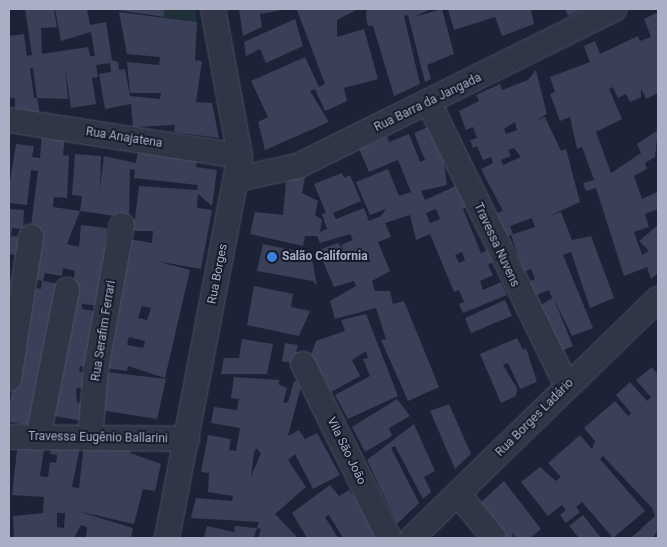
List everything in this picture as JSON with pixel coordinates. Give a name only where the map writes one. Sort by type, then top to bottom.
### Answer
[{"type":"street","name":"Rua Borges","points":[[167,538],[240,156],[213,9]]},
{"type":"street","name":"Rua Barra da Jangada","points":[[237,179],[298,166],[429,103],[614,9]]},
{"type":"street","name":"Travessa Nuvens","points":[[429,103],[567,386]]},
{"type":"street","name":"Rua Anajatena","points":[[9,120],[240,156]]},
{"type":"street","name":"Rua Serafim Ferrari","points":[[90,438],[96,369],[122,225]]},
{"type":"street","points":[[9,379],[31,237]]},
{"type":"street","points":[[38,438],[67,290]]},
{"type":"street","name":"Rua Borges Ladário","points":[[412,538],[459,495],[567,386],[658,299]]},
{"type":"street","name":"Vila São João","points":[[304,364],[389,538]]},
{"type":"street","name":"Travessa Eugênio Ballarini","points":[[9,437],[187,439]]},
{"type":"street","points":[[459,495],[494,538]]},
{"type":"shaded area","points":[[163,9],[195,9],[197,22],[165,17]]},
{"type":"building","points":[[25,9],[54,9],[57,27],[41,28],[42,54],[88,47],[90,56],[95,56],[91,32],[61,41],[55,9],[87,9],[90,25],[106,22],[112,60],[118,62],[119,70],[125,69],[130,96],[160,99],[161,93],[130,93],[127,62],[159,65],[160,57],[127,54],[119,12],[197,22],[195,60],[202,61],[196,102],[212,103],[219,138],[174,132],[175,125],[133,127],[131,104],[105,109],[99,74],[111,72],[110,63],[96,65],[98,77],[92,78],[96,104],[71,108],[65,66],[68,99],[37,98],[40,115],[15,112],[15,98],[9,98],[9,36],[24,34],[27,56],[32,55]],"holes":[[[30,68],[33,68],[37,98],[34,98]]]},
{"type":"building","points":[[163,9],[165,17],[117,10]]},
{"type":"building","points":[[239,9],[282,10],[260,14],[262,27],[243,36]]},
{"type":"building","points":[[358,9],[337,20],[337,37],[364,29],[378,79],[344,88],[347,101],[325,111],[315,89],[310,91],[329,122],[265,150],[258,122],[268,117],[251,81],[305,57],[319,87],[325,84],[297,10]]},
{"type":"building","points":[[367,9],[431,9],[414,17],[442,9],[454,54],[427,65],[431,79],[425,82],[408,15],[404,16],[420,84],[394,96],[373,26],[368,26]]},
{"type":"building","points":[[448,9],[531,9],[534,24],[502,36],[495,17],[454,30]]},
{"type":"building","points":[[565,9],[580,9],[581,10],[568,16]]},
{"type":"building","points":[[658,12],[658,93],[646,99],[641,88],[641,97],[630,102],[626,94],[618,98],[613,87],[609,89],[622,119],[596,132],[611,173],[641,153],[637,144],[658,130],[655,157],[645,163],[647,169],[634,176],[642,199],[657,192],[658,195],[658,209],[645,214],[649,227],[634,232],[642,255],[649,251],[639,241],[658,225],[658,273],[651,279],[647,267],[624,276],[596,188],[586,191],[583,183],[594,180],[582,147],[577,149],[570,117],[560,121],[550,94],[555,92],[550,77],[590,62],[584,46],[595,41],[600,54],[638,36],[640,41],[651,37],[644,19]]},
{"type":"building","points":[[295,19],[303,46],[266,63],[260,49],[246,56],[244,42]]},
{"type":"building","points":[[536,70],[547,114],[535,121],[545,117],[561,151],[566,149],[580,202],[549,216],[561,212],[572,240],[591,236],[614,298],[590,308],[571,252],[563,255],[593,328],[572,336],[553,297],[573,346],[559,352],[536,308],[552,298],[549,290],[534,296],[528,282],[535,279],[531,269],[524,272],[511,235],[535,227],[532,218],[510,226],[513,234],[506,237],[497,213],[503,211],[481,169],[493,163],[491,157],[483,160],[477,146],[473,148],[470,140],[477,138],[473,127],[466,130],[459,111],[479,101],[476,95],[500,84],[502,90],[528,80]],"holes":[[[515,122],[517,130],[506,134],[504,129]],[[514,148],[521,157],[503,165],[501,160],[511,156],[508,150]]]},
{"type":"building","points":[[430,126],[451,160],[444,163],[447,185],[421,191],[425,200],[460,184],[469,205],[463,209],[481,253],[488,250],[493,262],[488,265],[493,275],[480,281],[483,290],[501,282],[507,295],[463,313],[459,304],[464,302],[459,290],[454,292],[430,234],[416,240],[410,215],[385,223],[391,237],[378,242],[390,271],[372,281],[375,291],[390,291],[393,304],[404,301],[439,387],[408,401],[381,340],[386,339],[376,308],[335,319],[330,301],[356,286],[354,281],[334,287],[318,250],[338,243],[344,251],[341,245],[353,240],[350,234],[320,243],[317,236],[305,236],[303,246],[250,234],[255,212],[283,215],[286,182],[306,173],[302,193],[318,201],[315,215],[322,220],[320,232],[327,229],[322,214],[326,213],[314,184],[342,173],[344,178],[350,175],[361,201],[333,213],[336,219],[364,208],[369,221],[381,216],[386,209],[370,215],[356,182],[388,169],[399,196],[411,192],[398,160],[369,172],[359,149],[387,136],[389,142],[409,134],[420,162],[425,160],[414,133]],"holes":[[[436,209],[440,219],[430,223],[426,213]],[[462,252],[465,260],[459,263],[455,255]]]},
{"type":"building","points":[[42,133],[65,135],[63,155],[69,156],[67,198],[54,197],[53,207],[80,211],[67,244],[79,247],[81,225],[107,228],[105,250],[111,250],[107,269],[102,269],[102,306],[82,304],[82,309],[100,312],[91,368],[80,366],[79,372],[90,374],[87,389],[77,388],[76,392],[77,402],[84,404],[82,421],[49,415],[75,271],[63,268],[62,276],[45,273],[43,281],[60,284],[34,426],[9,422],[9,407],[31,287],[41,289],[42,281],[33,279],[39,227],[31,226],[38,171],[31,170],[27,205],[9,203],[9,187],[16,144],[34,146],[32,157],[40,158]]},
{"type":"building","points":[[139,146],[197,160],[196,167],[217,170],[212,206],[198,194],[197,208],[212,210],[201,269],[156,261],[190,270],[165,378],[128,366],[127,371],[105,368],[129,239],[152,243],[153,231],[129,231],[129,218],[80,211],[82,196],[72,195],[75,154],[101,156],[100,189],[104,156],[136,163]],"holes":[[[130,169],[135,170],[134,178],[198,185],[197,190],[139,186],[135,219],[129,218]],[[142,306],[151,308],[147,320],[138,318]],[[129,337],[145,341],[143,348],[127,345]]]},
{"type":"building","points":[[9,209],[24,210],[23,229],[12,228],[11,236],[22,237],[21,256],[9,254]]},
{"type":"building","points":[[263,244],[311,254],[317,286],[313,281],[257,271]]},
{"type":"building","points":[[254,286],[293,294],[291,307],[310,311],[299,336],[247,325]]},
{"type":"building","points":[[505,300],[512,316],[471,333],[465,318]]},
{"type":"building","points":[[366,314],[398,396],[348,419],[335,395],[370,376],[363,359],[368,358],[366,351],[352,360],[360,376],[331,392],[314,359],[296,364],[282,361],[285,343],[298,345],[296,352],[311,355],[316,341],[345,331],[341,320]]},
{"type":"building","points":[[517,338],[523,350],[526,348],[537,382],[520,389],[508,363],[503,365],[517,388],[516,396],[501,403],[480,354]]},
{"type":"building","points":[[242,339],[273,344],[267,374],[221,374],[224,358],[239,358]]},
{"type":"building","points":[[652,367],[658,375],[658,531],[652,538],[631,538],[655,516],[652,508],[603,456],[600,459],[645,511],[613,538],[582,502],[576,507],[580,512],[566,523],[560,515],[566,510],[562,505],[548,516],[521,482],[540,467],[556,481],[561,477],[548,463],[580,435],[592,449],[595,441],[584,428],[615,401],[628,416],[631,413],[616,395],[630,382],[647,401],[651,397],[636,380]]},
{"type":"building","points":[[106,372],[166,379],[157,419],[100,410]]},
{"type":"building","points":[[234,377],[280,380],[278,384],[287,388],[283,403],[288,402],[294,381],[302,383],[288,436],[299,430],[305,439],[317,433],[340,475],[313,489],[295,454],[288,460],[306,487],[275,514],[298,538],[258,538],[261,529],[257,528],[259,522],[191,518],[196,498],[232,501],[233,496],[208,492],[209,473],[201,472],[208,435],[231,439],[229,450],[236,451],[240,428],[211,423],[214,407],[237,410],[239,399],[231,398]],"holes":[[[256,448],[261,453],[251,477]]]},
{"type":"building","points":[[397,399],[410,416],[389,428],[392,436],[365,452],[352,427]]},
{"type":"building","points":[[449,404],[471,454],[455,469],[430,411]]},
{"type":"building","points":[[414,424],[435,471],[424,477],[431,492],[423,499],[395,446],[391,448],[419,503],[397,524],[367,460]]},
{"type":"building","points":[[18,442],[44,450],[40,476],[48,477],[50,462],[56,463],[57,455],[50,454],[51,446],[80,447],[72,487],[79,488],[84,444],[132,447],[130,453],[161,464],[155,491],[143,489],[134,524],[77,511],[133,528],[131,538],[86,538],[87,527],[81,525],[74,538],[14,538],[13,516],[43,513],[44,497],[12,495]],"holes":[[[57,513],[65,513],[64,528],[57,527]]]},
{"type":"building","points":[[504,481],[541,529],[530,538],[517,538],[512,533],[513,538],[506,538],[479,504]]},
{"type":"building","points":[[330,485],[339,496],[349,490],[384,538],[343,538],[329,515],[325,517],[338,538],[307,538],[292,513]]},
{"type":"building","points":[[583,515],[601,538],[579,538],[569,526]]},
{"type":"building","points":[[207,526],[234,532],[235,526],[257,528],[254,538],[204,538]]},
{"type":"place","name":"Salão California","points":[[272,257]]}]
